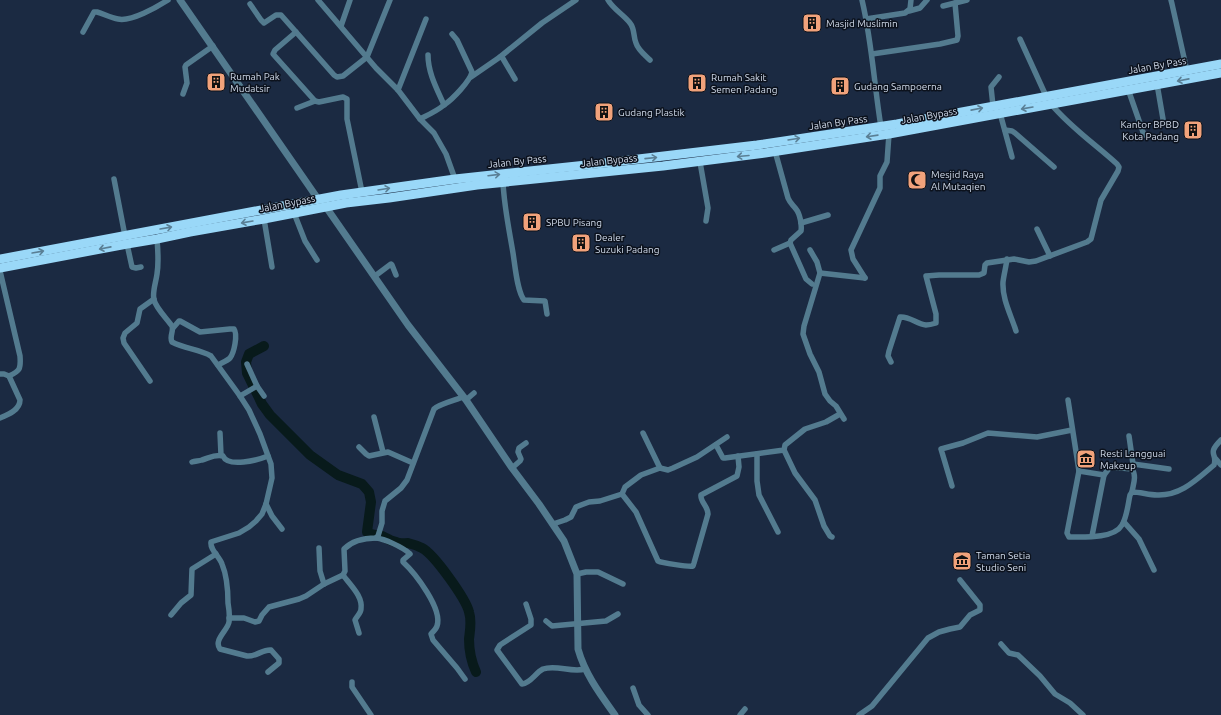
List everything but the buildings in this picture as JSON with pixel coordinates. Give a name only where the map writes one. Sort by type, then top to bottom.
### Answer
[{"type":"highway","name":"Jalan By Pass","points":[[455,179],[694,159],[749,146],[881,127],[993,106],[1049,100],[1221,64]]},
{"type":"highway","name":"Jalan Bypass","points":[[126,240],[157,239],[346,203],[694,159],[775,152],[889,134],[1000,113],[1049,100],[1073,101],[1128,89],[1221,73]]},
{"type":"highway","name":"Jalan Bypass","points":[[126,240],[318,199],[455,179]]},
{"type":"highway","points":[[0,259],[84,248],[126,240]]},
{"type":"highway","points":[[0,270],[84,248]]},
{"type":"street","points":[[83,32],[94,12],[119,20],[128,19],[151,10],[168,0]]},
{"type":"street","points":[[318,0],[367,57],[398,90],[420,119],[434,133],[441,144],[455,179]]},
{"type":"street","points":[[341,26],[350,0]]},
{"type":"street","points":[[250,4],[262,22],[266,22],[276,15],[281,15],[337,77],[343,76],[367,57],[390,0]]},
{"type":"street","points":[[420,119],[444,105],[471,77],[542,23],[576,0]]},
{"type":"street","points":[[608,0],[633,27],[636,45],[650,60]]},
{"type":"street","points":[[862,0],[872,54],[881,127]]},
{"type":"street","points":[[909,11],[911,0]]},
{"type":"street","points":[[866,18],[905,13],[920,8],[927,0]]},
{"type":"street","points":[[943,6],[967,0]]},
{"type":"street","points":[[1171,0],[1187,71]]},
{"type":"street","points":[[182,1],[318,199],[326,207],[408,325],[464,399],[564,541],[577,574],[579,624],[578,649],[585,669],[594,685],[615,715]]},
{"type":"street","points":[[872,54],[957,40],[958,36],[955,3]]},
{"type":"street","points":[[398,90],[426,19]]},
{"type":"street","points":[[296,32],[275,50],[274,54],[315,101]]},
{"type":"street","points":[[452,34],[457,40],[469,64],[472,72],[471,77]]},
{"type":"street","points":[[890,362],[888,356],[889,351],[900,317],[906,317],[914,322],[926,325],[936,323],[936,314],[926,276],[979,275],[984,273],[986,263],[1014,259],[1031,262],[1087,242],[1091,239],[1101,200],[1119,169],[1117,164],[1066,120],[1049,100],[1020,39]]},
{"type":"street","points":[[183,94],[187,83],[186,65],[213,46]]},
{"type":"street","points":[[428,55],[428,67],[444,105]]},
{"type":"street","points":[[500,56],[515,79]]},
{"type":"street","points":[[993,106],[991,87],[999,77]]},
{"type":"street","points":[[1157,84],[1163,119]]},
{"type":"street","points":[[1128,89],[1144,135]]},
{"type":"street","points":[[297,108],[315,101],[319,102],[346,97],[347,119],[362,192]]},
{"type":"street","points":[[1000,113],[1012,157]]},
{"type":"street","points":[[1005,130],[1015,133],[1054,167]]},
{"type":"street","points":[[820,273],[865,278],[852,259],[851,250],[880,186],[881,174],[887,162],[889,134]]},
{"type":"street","points":[[774,250],[790,243],[791,240],[802,231],[796,209],[790,203],[788,198],[775,152]]},
{"type":"street","points":[[694,159],[708,208],[706,221]]},
{"type":"street","points":[[114,179],[132,267],[141,267]]},
{"type":"street","points":[[503,182],[504,199],[521,296],[524,300],[545,301],[547,314]]},
{"type":"street","points":[[294,213],[305,241],[317,260]]},
{"type":"street","points":[[801,223],[828,215]]},
{"type":"street","points":[[264,219],[272,266]]},
{"type":"street","points":[[1037,229],[1050,256]]},
{"type":"street","points":[[157,239],[159,257],[153,293],[154,299],[173,328]]},
{"type":"street","points":[[790,243],[806,279],[812,284]]},
{"type":"street","points":[[810,250],[817,262],[820,273],[803,331],[810,354],[819,372],[825,394],[836,406],[842,417],[805,428],[785,445],[784,450],[795,473],[815,500],[824,526],[832,537]]},
{"type":"street","points":[[1007,260],[1003,279],[1003,288],[1016,331]]},
{"type":"street","points":[[375,276],[391,264],[396,275]]},
{"type":"street","points":[[0,270],[20,356],[20,368],[9,376]]},
{"type":"street","points":[[150,381],[124,343],[123,338],[125,333],[137,323],[140,309],[154,299]]},
{"type":"street","points":[[218,365],[231,357],[236,339],[234,329],[200,332],[179,321],[173,328],[170,338],[172,342],[211,356],[249,410],[271,464],[272,478],[262,514],[249,527],[239,533],[211,542],[212,548],[222,563],[226,579],[229,618],[229,624],[220,638],[218,646],[220,649],[251,657],[268,649],[272,650],[279,659],[279,663],[268,672]]},
{"type":"street","points":[[247,364],[254,387],[264,396]]},
{"type":"street","points":[[0,374],[9,376],[20,400],[20,404],[17,409],[0,418]]},
{"type":"street","points":[[240,396],[254,387]]},
{"type":"street","points":[[377,536],[382,523],[385,501],[401,488],[407,480],[434,408],[464,399],[474,394]]},
{"type":"street","points":[[1068,400],[1079,471],[1067,534],[1069,537],[1109,534],[1119,529],[1124,522],[1135,476],[1129,436]]},
{"type":"street","points":[[374,417],[383,452]]},
{"type":"street","points":[[952,486],[941,449],[963,443],[988,433],[1037,437],[1072,430]]},
{"type":"street","points":[[643,432],[660,468]]},
{"type":"street","points":[[220,433],[221,455],[224,459],[238,462],[249,462],[268,456]]},
{"type":"street","points":[[553,524],[571,517],[576,507],[589,502],[600,501],[622,494],[625,487],[641,474],[660,468],[668,470],[673,468],[697,457],[727,437]]},
{"type":"street","points":[[1132,492],[1162,495],[1186,488],[1214,465],[1215,460],[1212,452],[1221,440]]},
{"type":"street","points":[[512,468],[520,462],[521,459],[518,452],[519,448],[526,443]]},
{"type":"street","points":[[716,445],[723,458],[784,450]]},
{"type":"street","points":[[359,447],[369,456],[388,452],[413,463]]},
{"type":"street","points":[[758,454],[757,481],[759,495],[778,532]]},
{"type":"street","points":[[192,462],[221,455]]},
{"type":"street","points":[[622,494],[636,512],[658,561],[662,563],[691,567],[694,563],[708,514],[701,495],[737,476],[739,467],[738,456]]},
{"type":"street","points":[[1213,456],[1221,466]]},
{"type":"street","points":[[1092,536],[1104,475],[1110,467],[1169,469]]},
{"type":"street","points":[[1079,471],[1104,475]]},
{"type":"street","points":[[266,504],[272,516],[282,528]]},
{"type":"street","points":[[1124,522],[1139,539],[1154,570]]},
{"type":"street","points":[[359,633],[355,620],[361,611],[360,599],[343,575],[344,549],[346,546],[359,540],[377,536],[388,540],[391,544],[409,552],[410,554],[403,560],[403,562],[411,570],[434,604],[437,613],[437,626],[431,634],[433,640],[465,679]]},
{"type":"street","points":[[319,548],[320,571],[324,584]]},
{"type":"street","points":[[171,614],[181,602],[191,595],[192,569],[216,554]]},
{"type":"street","points":[[577,574],[598,572],[623,584]]},
{"type":"street","points":[[229,618],[244,618],[256,622],[260,621],[262,615],[269,607],[299,600],[324,584],[343,575]]},
{"type":"street","points":[[859,715],[872,706],[928,638],[944,630],[960,627],[970,616],[980,610],[980,605],[960,580]]},
{"type":"street","points":[[526,604],[531,619],[531,625],[500,645],[497,650],[522,684],[527,683],[543,669],[553,668],[573,671],[585,669]]},
{"type":"street","points":[[546,621],[552,626],[579,624],[606,621],[618,614]]},
{"type":"street","points":[[1001,644],[1009,653],[1018,655],[1040,676],[1052,692],[1070,703],[1083,715]]},
{"type":"street","points":[[352,682],[352,687],[370,715]]},
{"type":"street","points":[[632,688],[639,705],[648,715]]},
{"type":"street","points":[[740,715],[744,708]]},
{"type":"waterway","points":[[264,346],[249,354],[246,362],[247,373],[262,404],[270,415],[310,455],[338,475],[362,484],[369,492],[371,502],[367,532],[382,536],[397,543],[408,543],[422,548],[434,559],[449,577],[467,606],[470,615],[471,622],[469,648],[476,672]]},
{"type":"place","name":"Masjid Muslimin","points":[[812,23]]},
{"type":"place","name":"Rumah Pak Mudatsir","points":[[216,82]]},
{"type":"place","name":"Rumah Sakit Semen Padang","points":[[697,83]]},
{"type":"place","name":"Gudang Sampoerna","points":[[840,86]]},
{"type":"place","name":"Gudang Plastik","points":[[604,112]]},
{"type":"place","name":"Kantor BPBD Kota Padang","points":[[1193,130]]},
{"type":"place","name":"Mesjid Raya Al Mutaqien","points":[[917,180]]},
{"type":"place","name":"SPBU Pisang","points":[[532,222]]},
{"type":"place","name":"Dealer Suzuki Padang","points":[[581,243]]},
{"type":"place","name":"Resti Langguai Makeup","points":[[1086,459]]},
{"type":"place","name":"Taman Setia Studio Seni","points":[[962,561]]}]
